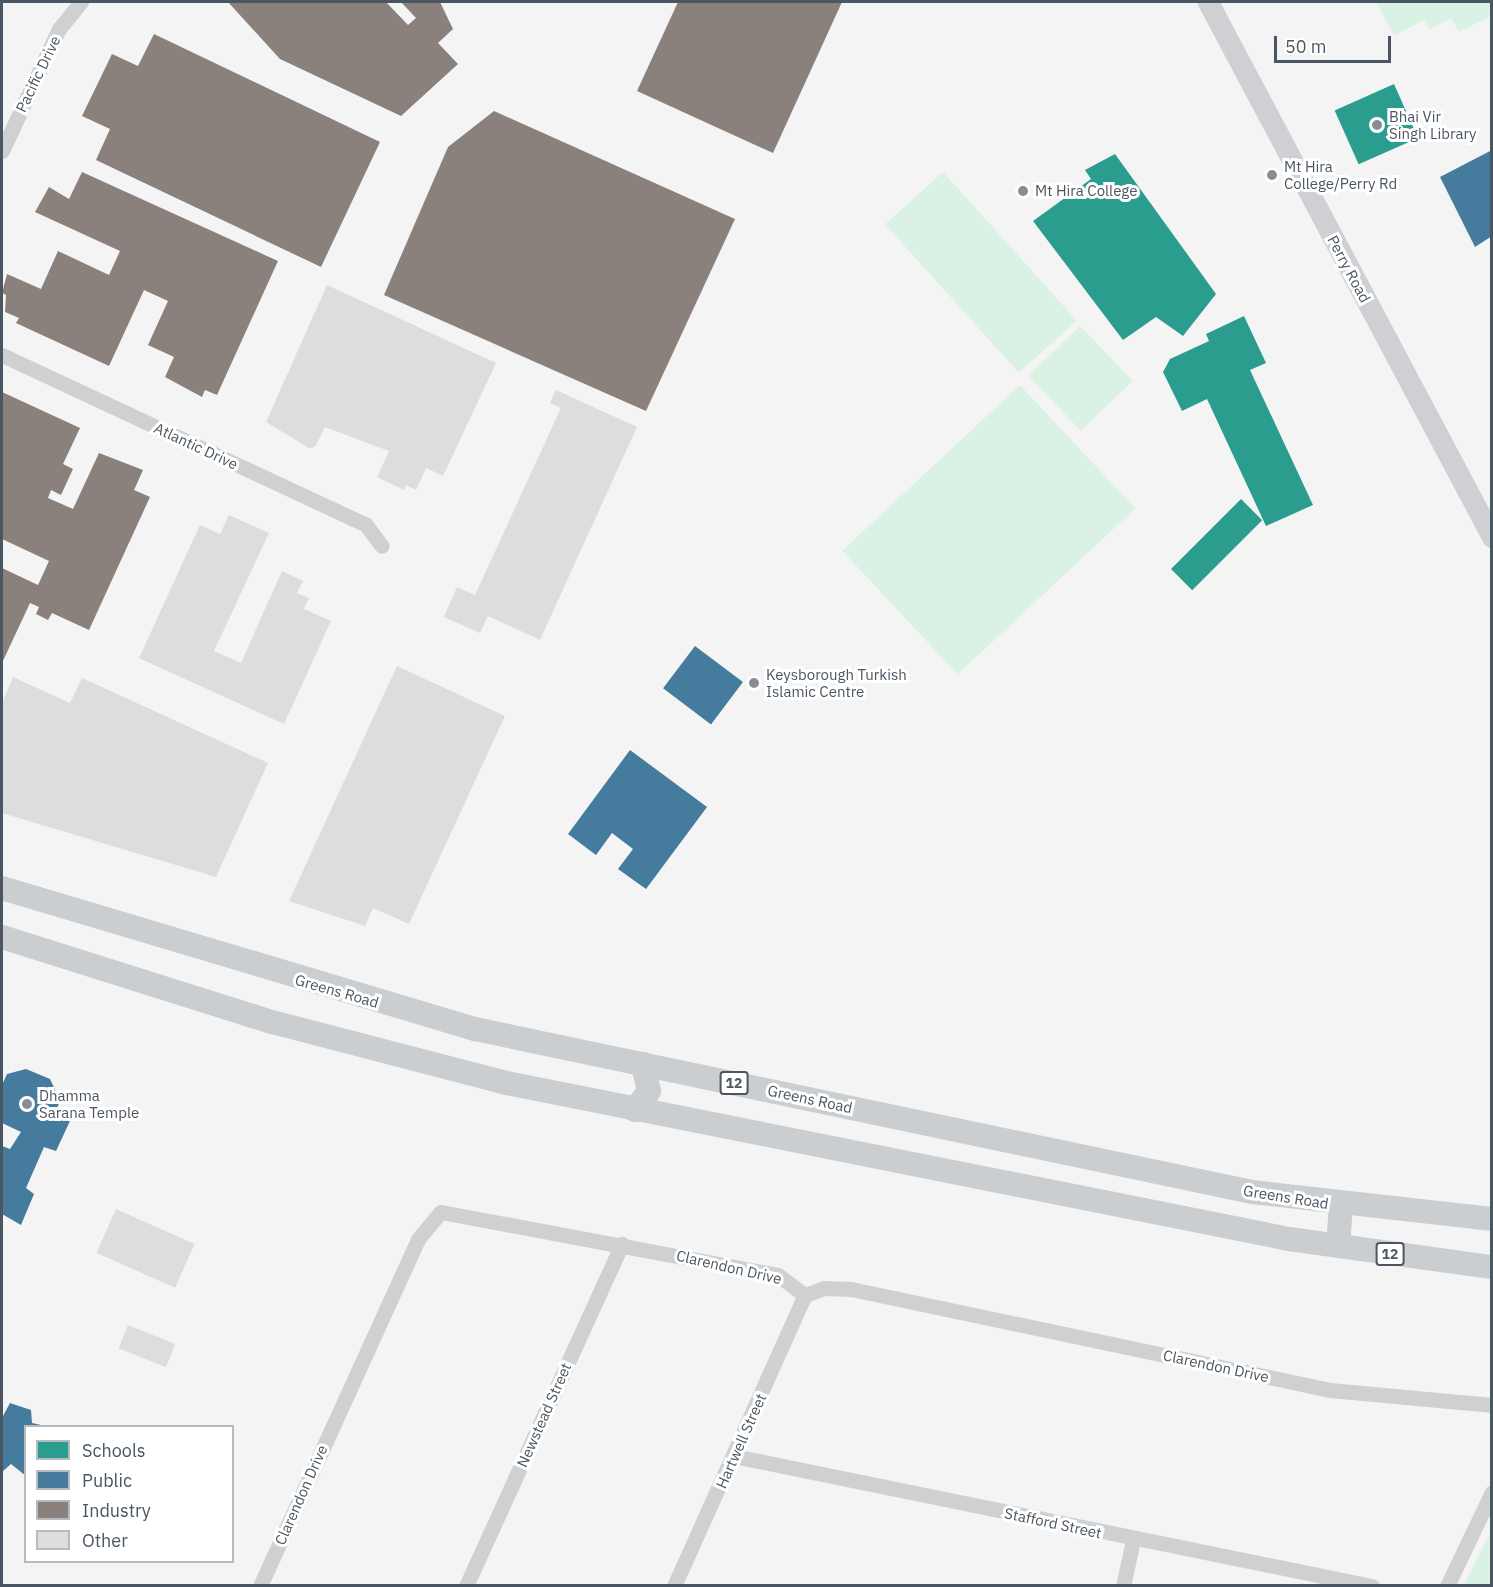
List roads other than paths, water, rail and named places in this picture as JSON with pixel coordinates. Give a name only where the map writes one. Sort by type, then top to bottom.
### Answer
[{"type":"main road","name":"Perry Road","points":[[1208,2],[1491,537]]},
{"type":"main road","name":"Greens Road","points":[[2,888],[360,999],[643,1064],[1164,1174],[1341,1205],[1491,1219]]},
{"type":"main road","name":"12","points":[[2,937],[389,1056],[635,1110],[1338,1246],[1491,1267]]},
{"type":"main road","points":[[635,1110],[649,1091],[643,1064]]},
{"type":"main road","points":[[1338,1246],[1341,1205]]},
{"type":"street","name":"Pacific Drive","points":[[2,151],[59,29],[81,2]]},
{"type":"street","name":"Atlantic Drive","points":[[2,355],[366,525],[382,546]]},
{"type":"street","name":"Clarendon Drive","points":[[260,1586],[433,1218],[453,1211],[778,1275],[805,1295],[824,1288],[851,1289],[1330,1390],[1491,1405]]},
{"type":"street","name":"Newstead Street","points":[[466,1586],[622,1244]]},
{"type":"street","name":"Hartwell Street","points":[[674,1586],[805,1295]]},
{"type":"street","name":"Stafford Street","points":[[734,1456],[1133,1540],[1372,1586]]},
{"type":"street","points":[[1447,1586],[1491,1492]]},
{"type":"street","points":[[1123,1586],[1133,1540]]},
{"type":"place","name":"Bhai Vir Singh Library","points":[[1377,125]]},
{"type":"place","name":"Mt Hira College/Perry Rd","points":[[1272,175]]},
{"type":"place","name":"Mt Hira College","points":[[1023,191]]},
{"type":"place","name":"Keysborough Turkish Islamic Centre","points":[[754,683]]},
{"type":"place","name":"Dhamma Sarana Temple","points":[[27,1104]]}]
